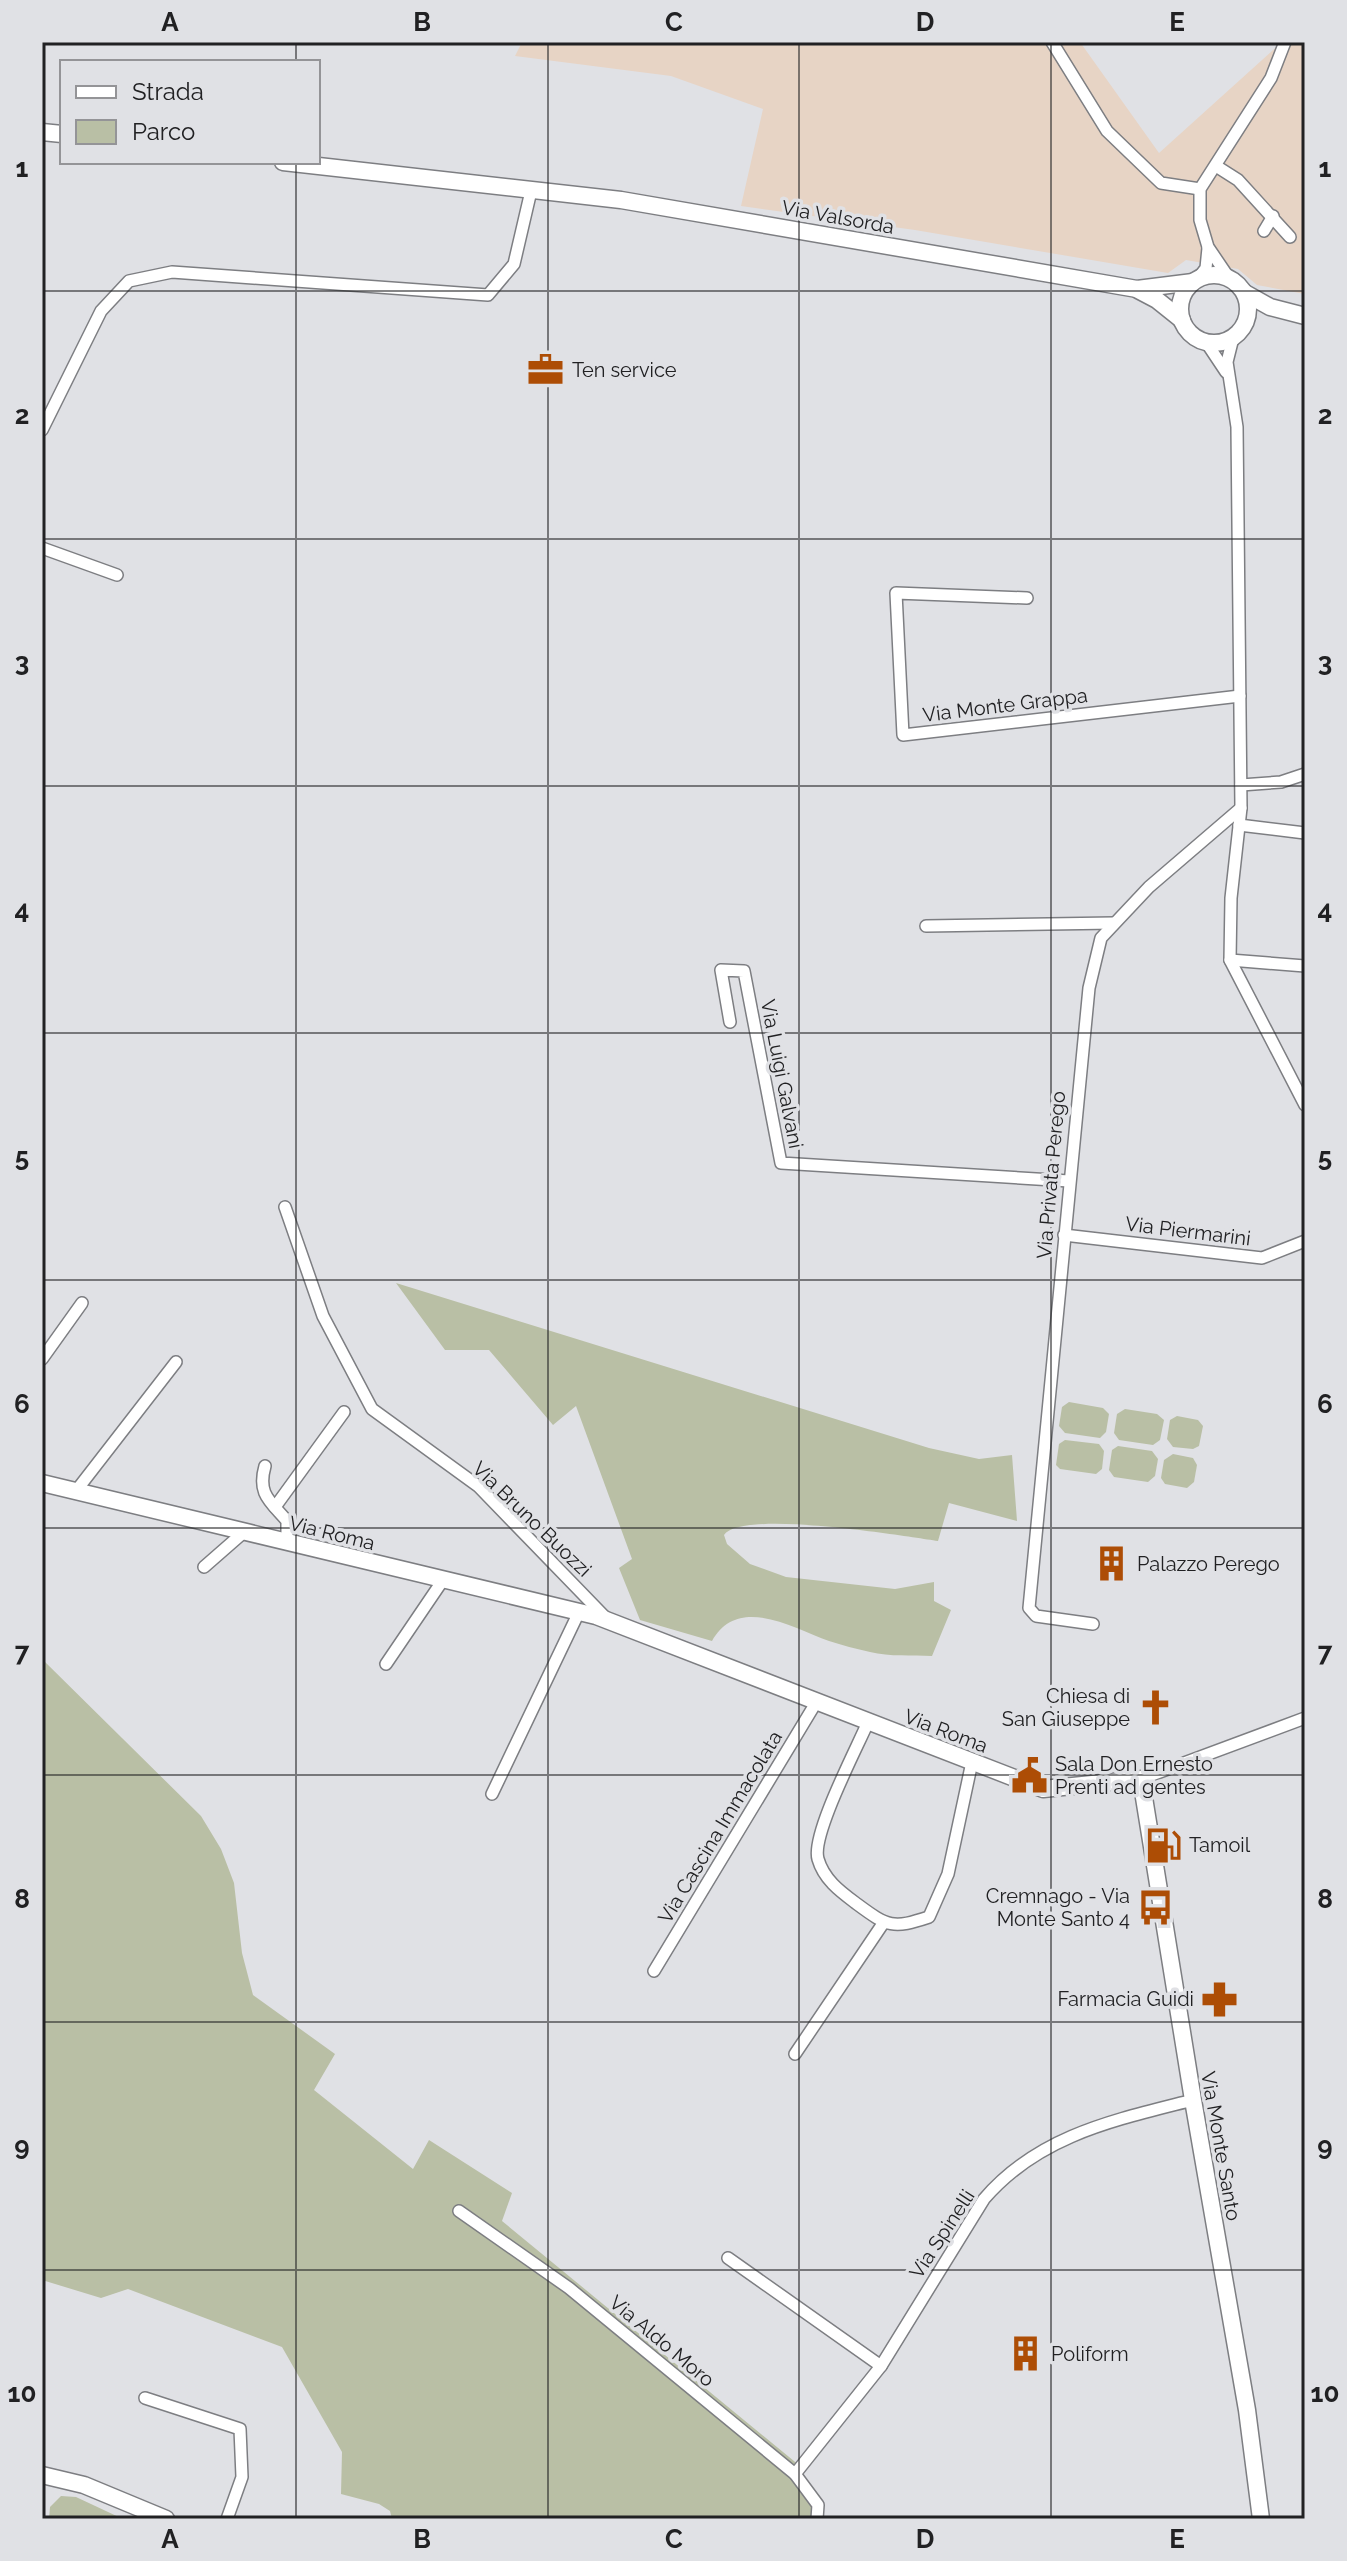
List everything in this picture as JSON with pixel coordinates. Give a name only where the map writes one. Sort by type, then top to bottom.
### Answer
[{"type":"street","points":[[1052,42],[1107,131],[1161,183],[1200,189]]},
{"type":"street","points":[[1285,42],[1271,78],[1200,189],[1200,220],[1208,247],[1229,278],[1245,293],[1287,313],[1305,316]]},
{"type":"street","name":"Via Valsorda","points":[[300,164],[621,200],[1137,289],[1195,281]]},
{"type":"street","points":[[1216,166],[1238,180],[1290,237]]},
{"type":"street","points":[[42,430],[101,311],[129,281],[172,272],[488,295],[514,264],[531,191]]},
{"type":"street","points":[[1264,231],[1273,216]]},
{"type":"street","points":[[1208,247],[1206,268],[1182,300],[1182,320],[1188,330],[1206,342],[1228,376]]},
{"type":"street","points":[[1195,281],[1207,276],[1229,278]]},
{"type":"street","name":"Via Valsorda","points":[[1137,289],[1182,320]]},
{"type":"street","points":[[1245,293],[1248,315],[1227,362],[1237,427],[1241,785],[1231,898],[1230,960],[1305,1105]]},
{"type":"street","points":[[1206,342],[1216,343],[1271,315],[1287,313]]},
{"type":"street","points":[[42,548],[117,575]]},
{"type":"street","name":"Via Monte Grappa","points":[[1027,598],[896,593],[903,735],[1240,696]]},
{"type":"street","points":[[1241,785],[1281,782],[1305,774]]},
{"type":"street","name":"Via Privata Perego","points":[[1093,1624],[1036,1616],[1029,1608],[1089,988],[1101,938],[1149,887],[1241,808]]},
{"type":"street","points":[[1239,825],[1305,833]]},
{"type":"street","points":[[926,926],[1114,923]]},
{"type":"street","points":[[1230,960],[1305,966]]},
{"type":"street","name":"Via Luigi Galvani","points":[[730,1022],[721,970],[744,971],[781,1163],[1069,1181]]},
{"type":"street","name":"Via Bruno Buozzi","points":[[285,1207],[323,1316],[372,1409],[478,1486],[608,1620]]},
{"type":"street","name":"Via Piermarini","points":[[1064,1235],[1262,1258],[1305,1241]]},
{"type":"street","points":[[42,1359],[82,1303]]},
{"type":"street","points":[[76,1491],[176,1362]]},
{"type":"street","points":[[275,1507],[344,1412]]},
{"type":"street","points":[[265,1466],[261,1480],[265,1496],[287,1521],[287,1542]]},
{"type":"street","name":"Via Roma","points":[[42,1483],[608,1620],[1043,1789],[1141,1779],[1304,1722]]},
{"type":"street","points":[[204,1567],[244,1532]]},
{"type":"street","points":[[386,1664],[443,1580]]},
{"type":"street","points":[[492,1794],[579,1612]]},
{"type":"street","name":"Via Cascina Immacolata","points":[[654,1971],[817,1701]]},
{"type":"street","points":[[868,1722],[823,1822],[817,1857],[833,1886],[884,1922],[902,1926],[929,1917],[948,1874],[972,1762]]},
{"type":"street","name":"Via Monte Santo","points":[[1141,1779],[1247,2410],[1261,2519]]},
{"type":"street","points":[[795,2054],[884,1922]]},
{"type":"street","name":"Via Spinelli","points":[[795,2474],[881,2366],[984,2199],[998,2183],[1024,2162],[1100,2123],[1193,2100]]},
{"type":"street","name":"Via Aldo Moro","points":[[459,2211],[569,2288],[795,2474],[818,2505],[817,2519]]},
{"type":"street","points":[[728,2258],[881,2366]]},
{"type":"street","points":[[145,2398],[240,2429],[242,2477],[227,2519]]},
{"type":"street","points":[[42,2475],[84,2485],[166,2519]]},
{"type":"shaded area","points":[[522,42],[1080,42],[1159,153],[1282,42],[1305,42],[1305,294],[1257,285],[1238,269],[1186,260],[1168,273],[915,230],[741,206],[763,109],[671,76],[515,56]]},
{"type":"green space","points":[[396,1283],[929,1448],[979,1459],[1012,1455],[1017,1521],[949,1503],[938,1541],[790,1524],[760,1524],[737,1528],[724,1535],[727,1544],[750,1564],[786,1577],[895,1589],[934,1582],[934,1601],[951,1610],[932,1656],[878,1654],[829,1641],[767,1618],[736,1619],[723,1627],[712,1641],[640,1620],[619,1568],[632,1559],[576,1406],[553,1425],[489,1350],[445,1350]]},
{"type":"green space","points":[[1069,1402],[1103,1408],[1109,1414],[1106,1432],[1100,1438],[1065,1433],[1059,1426],[1062,1407]]},
{"type":"green space","points":[[1125,1409],[1157,1414],[1164,1420],[1160,1440],[1153,1445],[1119,1440],[1114,1433],[1117,1414]]},
{"type":"green space","points":[[1177,1416],[1198,1420],[1203,1426],[1199,1446],[1193,1449],[1173,1447],[1167,1439],[1170,1420]]},
{"type":"green space","points":[[1065,1440],[1099,1444],[1104,1451],[1102,1469],[1096,1474],[1060,1469],[1056,1465],[1059,1444]]},
{"type":"green space","points":[[1118,1446],[1152,1451],[1158,1459],[1155,1476],[1148,1482],[1114,1477],[1109,1470],[1112,1450]]},
{"type":"green space","points":[[1173,1454],[1193,1458],[1197,1465],[1194,1482],[1187,1488],[1165,1484],[1161,1478],[1164,1460]]},
{"type":"green space","points":[[42,1659],[201,1816],[221,1849],[234,1883],[242,1953],[253,1995],[335,2054],[314,2090],[413,2169],[429,2140],[512,2193],[502,2221],[800,2466],[817,2519],[392,2519],[390,2511],[379,2504],[341,2494],[342,2452],[282,2347],[128,2289],[101,2298],[42,2280]]},
{"type":"green space","points":[[61,2496],[76,2497],[123,2519],[49,2519],[50,2507]]},
{"type":"place","name":"Ten service","points":[[546,370]]},
{"type":"place","name":"Palazzo Perego","points":[[1111,1564]]},
{"type":"place","name":"Chiesa di San Giuseppe","points":[[1156,1707]]},
{"type":"place","name":"Sala Don Ernesto Prenti ad gentes","points":[[1029,1776]]},
{"type":"place","name":"Tamoil","points":[[1163,1845]]},
{"type":"place","name":"Cremnago - Via Monte Santo 4","points":[[1156,1907]]},
{"type":"place","name":"Farmacia Guidi","points":[[1220,1999]]},
{"type":"place","name":"Poliform","points":[[1025,2354]]}]
